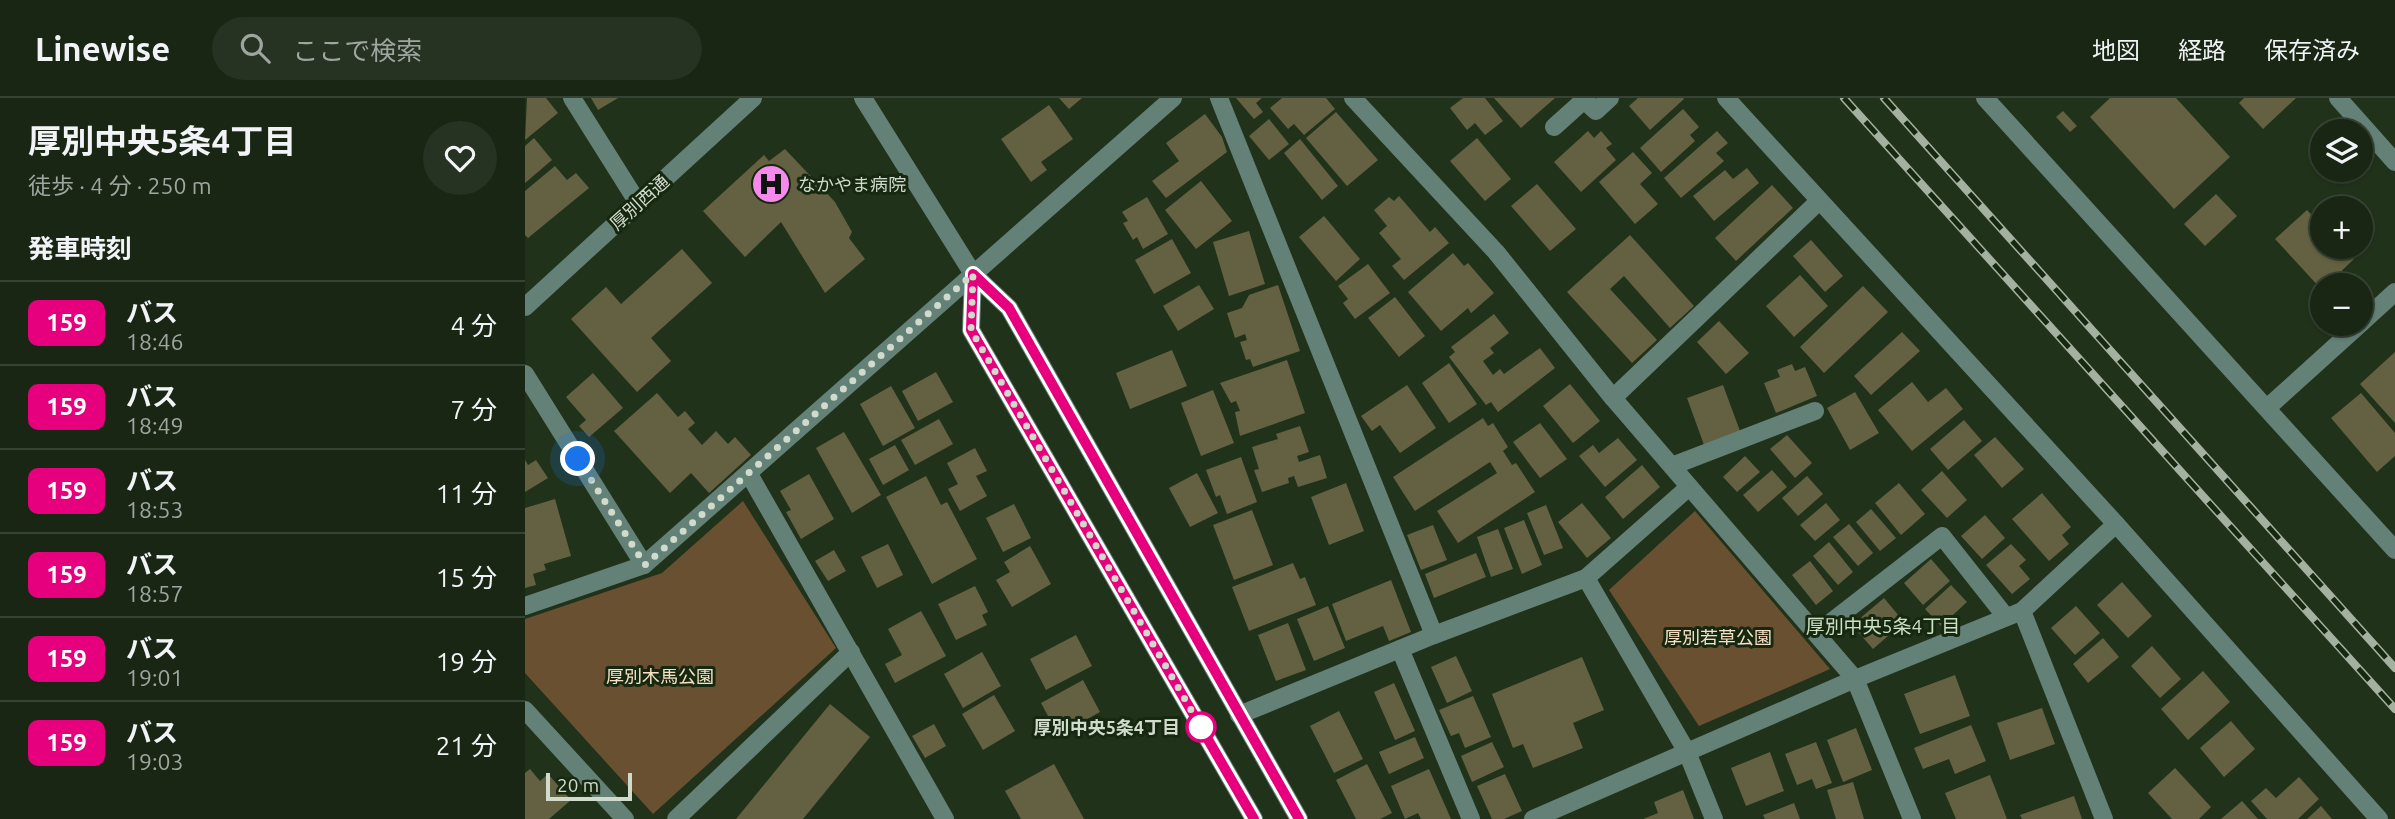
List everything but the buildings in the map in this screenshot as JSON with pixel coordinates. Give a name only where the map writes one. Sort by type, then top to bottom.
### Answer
[{"type":"street","points":[[572,98],[638,203]]},
{"type":"street","name":"厚別西通","points":[[525,307],[753,98]]},
{"type":"street","points":[[863,98],[973,274],[1009,308],[1299,819]]},
{"type":"street","points":[[525,606],[645,565],[1173,98]]},
{"type":"street","points":[[1219,98],[1434,635]]},
{"type":"street","points":[[1353,98],[1496,253],[1613,398],[1855,679],[1912,819]]},
{"type":"street","points":[[1554,127],[1584,100],[1596,111],[1610,98]]},
{"type":"street","points":[[1726,98],[2116,524],[2379,819]]},
{"type":"street","points":[[1985,98],[2395,550]]},
{"type":"street","points":[[2338,98],[2395,162]]},
{"type":"street","points":[[1613,398],[1819,201]]},
{"type":"street","points":[[973,274],[971,330],[1254,819]]},
{"type":"street","points":[[2373,311],[2395,292]]},
{"type":"street","points":[[2267,408],[2346,336]]},
{"type":"street","points":[[525,374],[645,565]]},
{"type":"street","points":[[1672,466],[1815,411]]},
{"type":"street","points":[[749,474],[945,819]]},
{"type":"street","points":[[1239,715],[1434,635],[1586,578],[1689,487]]},
{"type":"street","points":[[1533,819],[1855,679],[2014,614],[2116,524]]},
{"type":"street","points":[[1817,633],[1942,536],[2014,614],[2104,819]]},
{"type":"street","points":[[1586,578],[1687,752],[1714,819]]},
{"type":"street","points":[[1400,649],[1471,819]]},
{"type":"street","points":[[676,819],[851,652]]},
{"type":"street","points":[[525,710],[625,819]]},
{"type":"green space","name":"厚別木馬公園","points":[[743,501],[836,648],[653,814],[525,673],[525,619],[662,573]]},
{"type":"green space","name":"厚別若草公園","points":[[1695,511],[1830,669],[1699,726],[1609,590]]},
{"type":"railway","points":[[1844,98],[2395,709]]},
{"type":"railway","points":[[1884,98],[2395,668]]},
{"type":"bus line","name":"159","points":[[1254,819],[971,330],[973,274],[1009,308],[1299,819]]},
{"type":"place","name":"なかやま病院","points":[[771,184]]},
{"type":"place","name":"厚別中央5条4丁目","points":[[1201,727]]},
{"type":"district","name":"厚別中央5条4丁目","points":[[1883,626]]},
{"type":"route","points":[[578,459],[645,565],[973,274],[971,330],[1201,727]]}]
